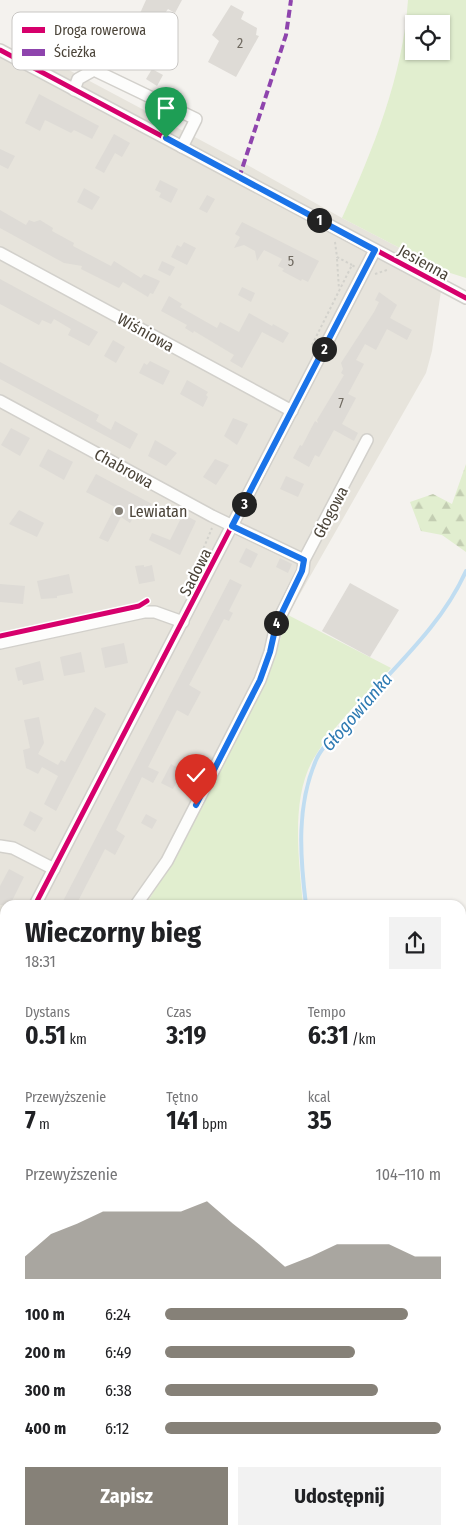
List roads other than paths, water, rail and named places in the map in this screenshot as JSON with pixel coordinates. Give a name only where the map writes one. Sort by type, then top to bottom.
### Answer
[{"type":"street","name":"Jesienna","points":[[0,50],[12,56]]},
{"type":"street","name":"Jesienna","points":[[37,70],[466,298]]},
{"type":"street","points":[[74,90],[78,79],[94,70],[196,119],[182,147]]},
{"type":"street","name":"Sadowa","points":[[38,900],[375,250]]},
{"type":"street","name":"Wiśniowa","points":[[0,252],[292,411]]},
{"type":"street","name":"Chabrowa","points":[[0,401],[232,526],[304,560]]},
{"type":"street","name":"Głogowa","points":[[140,900],[167,861],[260,680],[270,652],[276,625],[302,571],[304,560],[367,440]]},
{"type":"street","points":[[0,644],[144,612],[155,612],[183,622]]},
{"type":"street","points":[[0,846],[14,848],[54,869]]},
{"type":"waterway","name":"Głogowianka","points":[[305,900],[301,831],[306,794],[317,758],[324,746],[430,629],[456,591],[466,571]]},
{"type":"place","name":"Lewiatan","points":[[119,511]]}]
